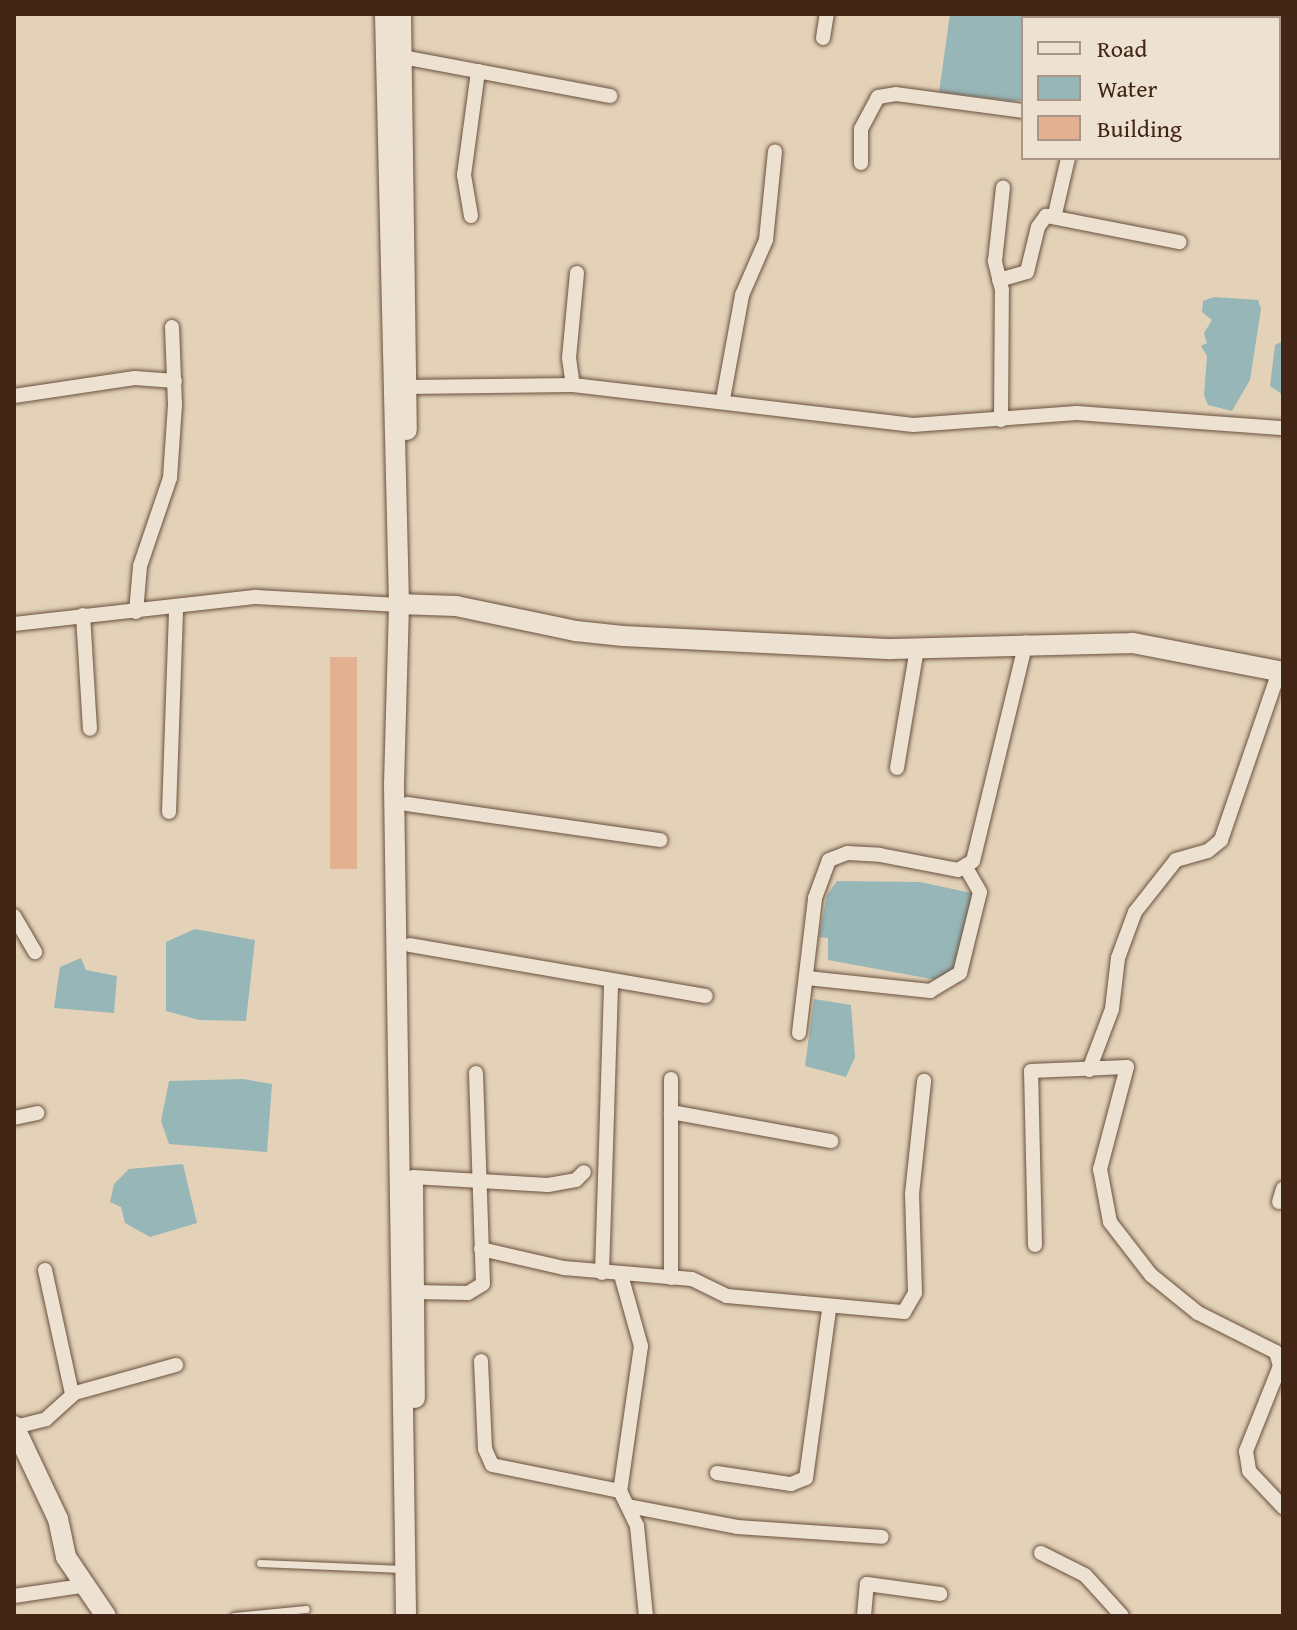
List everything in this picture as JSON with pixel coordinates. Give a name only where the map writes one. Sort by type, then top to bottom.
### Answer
[{"type":"street","points":[[385,14],[410,945],[413,1177],[407,1269],[414,1292],[419,1616]]},
{"type":"street","points":[[401,14],[406,387],[394,785],[407,1269],[406,1616]]},
{"type":"street","points":[[823,38],[827,14]]},
{"type":"street","points":[[402,57],[610,96]]},
{"type":"street","points":[[471,216],[464,175],[478,71]]},
{"type":"street","points":[[861,163],[861,129],[878,97],[896,94],[1021,111]]},
{"type":"street","points":[[723,399],[742,295],[766,240],[775,151]]},
{"type":"street","points":[[1055,214],[1068,160]]},
{"type":"street","points":[[1001,420],[999,280],[995,246],[1003,187]]},
{"type":"street","points":[[999,280],[1027,272],[1041,220],[1055,214],[1179,242]]},
{"type":"street","points":[[573,385],[569,358],[577,273]]},
{"type":"street","points":[[136,612],[140,566],[168,490],[175,381],[172,327]]},
{"type":"street","points":[[14,396],[135,378],[175,381]]},
{"type":"street","points":[[406,387],[573,385],[723,399],[913,425],[1077,413],[1283,428]]},
{"type":"street","points":[[14,624],[256,597],[456,606],[576,631],[623,636],[917,648],[1026,642],[1133,643],[1281,672],[1221,840],[1208,851],[1176,860],[1135,912],[1118,958],[1112,1009],[1089,1070]]},
{"type":"street","points":[[169,812],[176,608]]},
{"type":"street","points":[[83,615],[90,729]]},
{"type":"street","points":[[966,868],[977,852],[1026,642]]},
{"type":"street","points":[[897,768],[917,648]]},
{"type":"street","points":[[407,804],[660,840]]},
{"type":"street","points":[[799,1033],[815,898],[835,855],[880,855],[944,869],[966,868]]},
{"type":"street","points":[[807,978],[930,991],[960,973],[980,892],[966,868]]},
{"type":"street","points":[[14,916],[35,952]]},
{"type":"street","points":[[410,945],[706,996]]},
{"type":"street","points":[[602,1273],[611,982]]},
{"type":"street","points":[[1035,1245],[1031,1071],[1127,1067],[1100,1169],[1110,1222],[1122,1244],[1198,1313],[1280,1359],[1246,1451],[1249,1471],[1283,1507]]},
{"type":"street","points":[[414,1292],[468,1293],[483,1284],[477,1181],[476,1073]]},
{"type":"street","points":[[671,1079],[671,1278]]},
{"type":"street","points":[[481,1249],[522,1261],[602,1273],[702,1282],[727,1296],[892,1314],[912,1305],[912,1194],[924,1081]]},
{"type":"street","points":[[671,1112],[831,1141]]},
{"type":"street","points":[[14,1118],[37,1113]]},
{"type":"street","points":[[413,1177],[548,1185],[576,1180],[584,1172]]},
{"type":"street","points":[[45,1270],[72,1394]]},
{"type":"street","points":[[621,1275],[641,1346],[620,1491],[637,1526],[646,1616]]},
{"type":"street","points":[[717,1473],[791,1484],[806,1478],[829,1309]]},
{"type":"street","points":[[481,1361],[485,1449],[492,1465],[620,1491]]},
{"type":"street","points":[[106,1616],[82,1586],[66,1557],[58,1519],[14,1426],[46,1419],[72,1394],[176,1365]]},
{"type":"street","points":[[628,1506],[737,1527],[882,1537]]},
{"type":"street","points":[[1041,1553],[1085,1575],[1122,1616]]},
{"type":"street","points":[[864,1616],[867,1584],[940,1594]]},
{"type":"street","points":[[14,1596],[82,1586]]},
{"type":"lane","points":[[260,1563],[405,1569]]},
{"type":"lane","points":[[234,1616],[306,1609]]},
{"type":"water","points":[[950,14],[1074,14],[1021,16],[1021,100],[939,92]]},
{"type":"water","points":[[1214,297],[1258,300],[1261,309],[1250,380],[1232,411],[1208,405],[1204,395],[1207,356],[1201,346],[1207,343],[1204,333],[1212,320],[1202,312],[1203,301]]},
{"type":"water","points":[[1283,341],[1283,395],[1270,386],[1275,345]]},
{"type":"water","points":[[837,881],[920,882],[976,894],[959,984],[828,960],[828,938],[819,937],[827,895]]},
{"type":"water","points":[[195,929],[255,940],[246,1021],[199,1020],[166,1011],[166,942]]},
{"type":"water","points":[[81,958],[86,970],[117,976],[114,1013],[54,1008],[60,967]]},
{"type":"water","points":[[814,999],[851,1005],[855,1057],[846,1077],[805,1066]]},
{"type":"water","points":[[243,1079],[272,1084],[267,1152],[169,1144],[161,1121],[169,1081]]},
{"type":"water","points":[[183,1164],[197,1223],[150,1237],[125,1223],[121,1207],[110,1202],[114,1184],[129,1169]]},
{"type":"building","points":[[330,657],[357,657],[357,869],[330,869]]}]
